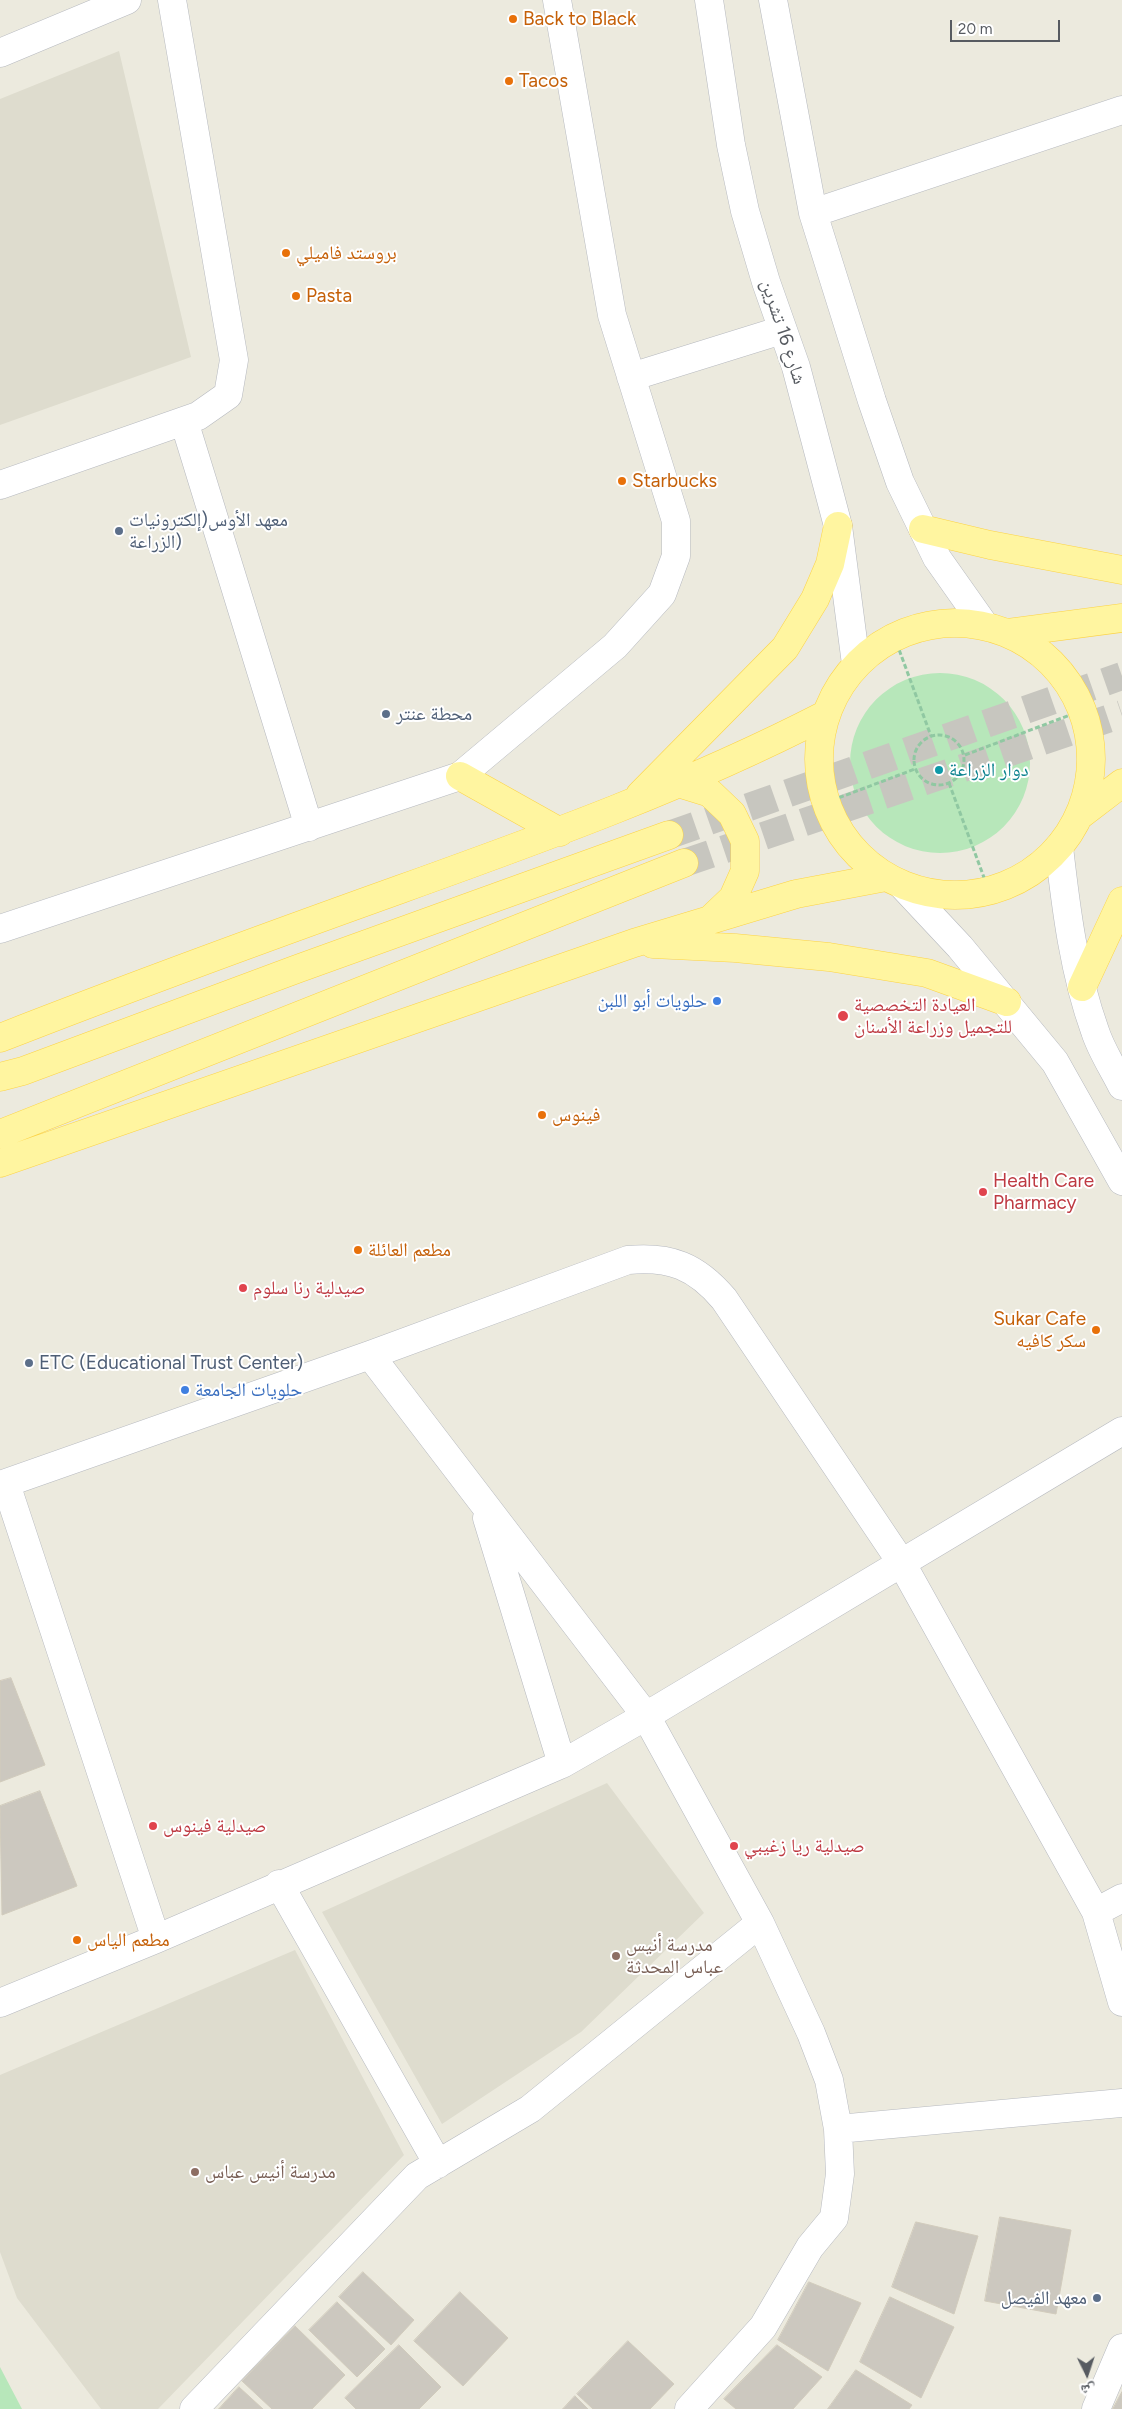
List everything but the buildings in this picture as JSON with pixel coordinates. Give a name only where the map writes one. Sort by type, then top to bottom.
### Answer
[{"type":"main road","points":[[631,804],[785,648],[815,600],[830,564],[838,526]]},
{"type":"main road","points":[[923,529],[1047,557],[1122,570]]},
{"type":"main road","points":[[996,629],[1040,651],[1065,678],[1083,710],[1092,746],[1090,781],[1079,816],[1060,847],[1023,877],[989,891],[945,895],[894,881],[860,858],[839,832],[825,803],[818,774],[818,744],[825,715],[838,688],[856,664],[894,636],[923,626],[954,622],[996,629],[1122,618]]},
{"type":"main road","points":[[0,1038],[147,981],[560,832],[730,763],[825,715]]},
{"type":"main road","points":[[460,776],[560,832]]},
{"type":"main road","points":[[1079,816],[1122,783]]},
{"type":"main road","points":[[681,784],[710,793],[732,814],[745,841],[745,871],[733,898],[711,919]]},
{"type":"main road","points":[[0,1078],[670,835]]},
{"type":"main road","points":[[0,1134],[684,863]]},
{"type":"main road","points":[[0,1163],[634,943],[796,894],[894,881]]},
{"type":"main road","points":[[1082,987],[1122,901]]},
{"type":"main road","points":[[634,943],[735,948],[839,958],[928,973],[1007,1002]]},
{"type":"street","points":[[0,53],[127,0]]},
{"type":"street","points":[[0,485],[198,416],[228,394],[234,360],[172,0]]},
{"type":"street","points":[[0,929],[460,776],[615,646],[662,594],[676,556],[676,521],[612,315],[557,0]]},
{"type":"street","name":"شارع 16 تشرين","points":[[708,0],[731,145],[745,211],[766,282],[803,393],[838,526],[856,664]]},
{"type":"street","points":[[774,0],[813,213],[890,455],[900,482],[937,558],[996,629]]},
{"type":"street","points":[[813,213],[1122,110]]},
{"type":"street","points":[[632,377],[782,330]]},
{"type":"street","points":[[184,421],[309,827]]},
{"type":"street","points":[[1060,847],[1068,922],[1082,987],[1095,1032],[1122,1086]]},
{"type":"street","points":[[894,881],[1007,1002],[1055,1062],[1122,1181]]},
{"type":"street","points":[[156,1939],[3,1484],[370,1356],[628,1260],[650,1258],[672,1261],[692,1270],[710,1282],[724,1299],[901,1562],[1096,1912],[1122,2002]]},
{"type":"street","points":[[370,1356],[646,1716],[760,1924],[814,2041],[829,2080],[838,2129],[840,2174],[834,2218],[810,2247],[763,2327],[689,2409]]},
{"type":"street","points":[[0,2003],[156,1939],[279,1884],[562,1764],[646,1716],[1122,1431]]},
{"type":"street","points":[[482,1503],[562,1764]]},
{"type":"street","points":[[279,1884],[438,2164]]},
{"type":"street","points":[[1096,1912],[1122,1898]]},
{"type":"street","points":[[194,2409],[417,2176],[530,2109],[760,1924]]},
{"type":"street","points":[[838,2129],[1122,2104]]},
{"type":"street","points":[[1096,2409],[1122,2348]]},
{"type":"path","points":[[894,636],[931,736]]},
{"type":"path","points":[[964,755],[1083,710]]},
{"type":"path","points":[[931,736],[948,736],[962,747],[964,755],[962,772],[956,779],[941,786],[919,776],[915,769],[914,761],[918,745],[931,736]]},
{"type":"path","points":[[825,803],[915,769]]},
{"type":"path","points":[[949,783],[989,891]]},
{"type":"shaded area","points":[[119,51],[191,357],[0,425],[0,99]]},
{"type":"shaded area","points":[[607,1783],[704,1913],[581,2032],[442,2124],[322,1912]]},
{"type":"shaded area","points":[[295,1950],[404,2155],[158,2409],[101,2409],[17,2298],[0,2252],[0,2075]]},
{"type":"green space","name":"دوار الزراعة","points":[[949,673],[958,674],[983,683],[1004,699],[1020,720],[1029,745],[1029,781],[1020,806],[1004,827],[983,843],[975,846],[958,852],[931,853],[922,852],[897,843],[870,820],[860,806],[851,781],[850,754],[851,745],[860,720],[883,693],[897,683],[922,674]]},
{"type":"green space","points":[[0,2367],[22,2409],[0,2409]]},
{"type":"tunnel","points":[[669,835],[1122,676]]},
{"type":"tunnel","points":[[684,863],[1122,714]]},
{"type":"place","name":"Back to Black","points":[[513,19]]},
{"type":"place","name":"Tacos","points":[[509,81]]},
{"type":"place","name":"بروستد فاميلي","points":[[286,253]]},
{"type":"place","name":"Pasta","points":[[296,296]]},
{"type":"place","name":"Starbucks","points":[[622,481]]},
{"type":"place","name":"معهد الأوس(إلكترونيات الزراعة)","points":[[119,531]]},
{"type":"place","name":"محطة عنتر","points":[[386,714]]},
{"type":"place","name":"دوار الزراعة","points":[[939,770]]},
{"type":"place","name":"حلويات أبو اللبن","points":[[717,1001]]},
{"type":"place","name":"العيادة التخصصية للتجميل وزراعة الأسنان","points":[[843,1016]]},
{"type":"place","name":"فينوس","points":[[542,1115]]},
{"type":"place","name":"Health Care Pharmacy","points":[[983,1192]]},
{"type":"place","name":"مطعم العائلة","points":[[358,1250]]},
{"type":"place","name":"صيدلية رنا سلوم","points":[[243,1288]]},
{"type":"place","name":"Sukar Cafe سكر كافيه","points":[[1096,1330]]},
{"type":"place","name":"ETC (Educational Trust Center)","points":[[29,1363]]},
{"type":"place","name":"حلويات الجامعة","points":[[185,1390]]},
{"type":"place","name":"صيدلية فينوس","points":[[153,1826]]},
{"type":"place","name":"صيدلية ريا زغيبي","points":[[734,1846]]},
{"type":"place","name":"مطعم الياس","points":[[77,1940]]},
{"type":"place","name":"مدرسة أنيس عباس المحدثة","points":[[616,1956]]},
{"type":"place","name":"مدرسة أنيس عباس","points":[[195,2172]]},
{"type":"place","name":"معهد الفيصل","points":[[1097,2298]]}]
